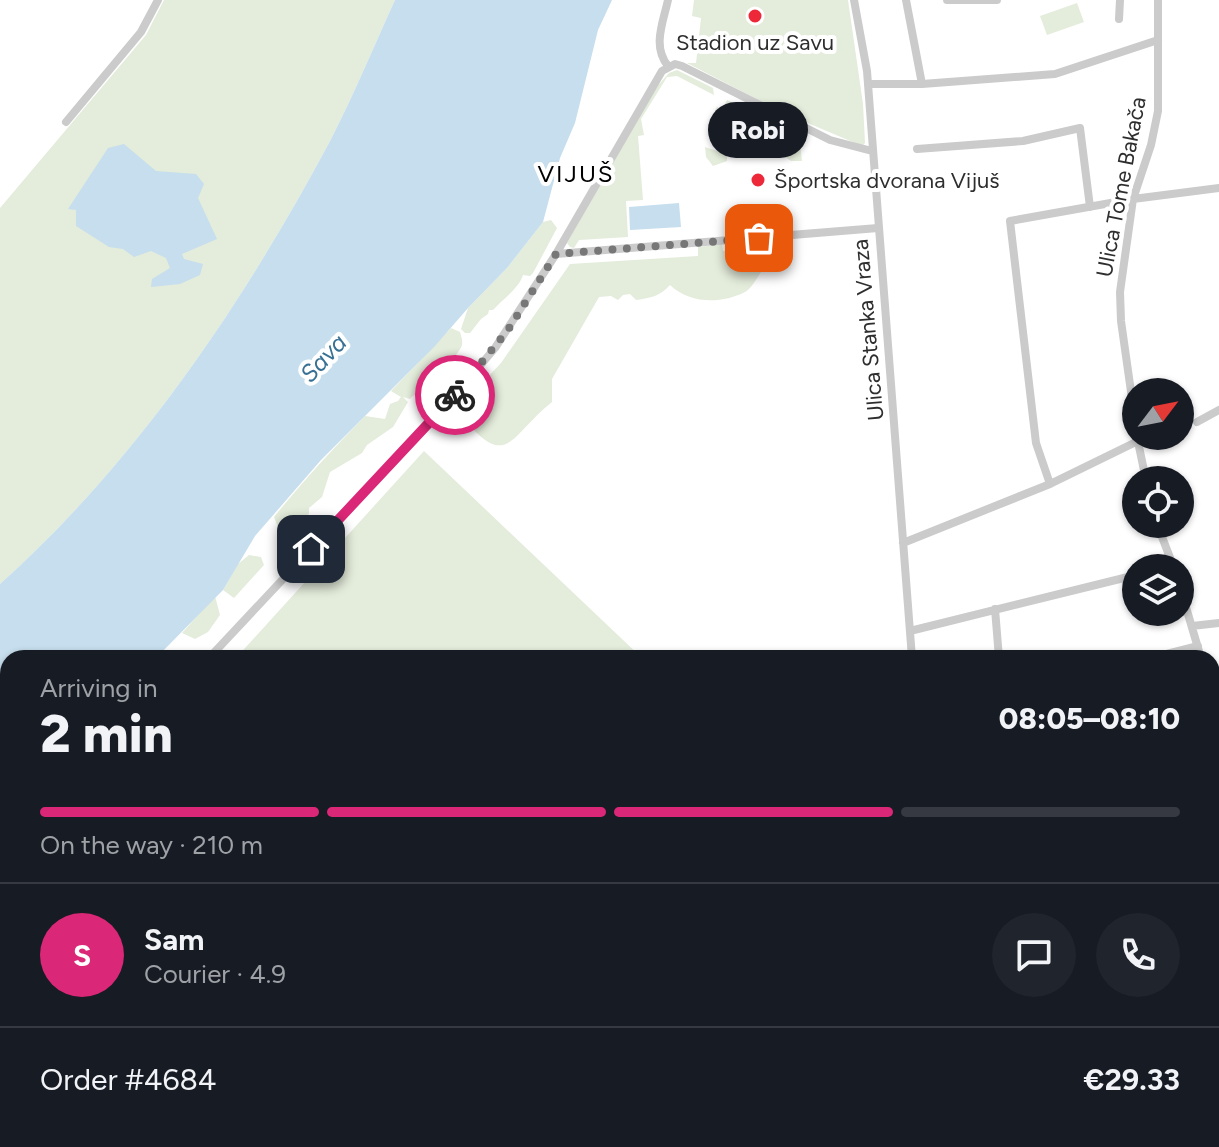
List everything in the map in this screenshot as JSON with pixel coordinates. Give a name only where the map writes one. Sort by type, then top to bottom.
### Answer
[{"type":"street","points":[[66,122],[141,32],[158,0]]},
{"type":"street","points":[[668,0],[659,41],[662,57],[668,66]]},
{"type":"street","name":"Ulica Stanka Vraza","points":[[854,0],[868,84],[911,650]]},
{"type":"street","points":[[906,0],[922,84]]},
{"type":"street","points":[[947,0],[997,0]]},
{"type":"street","points":[[1119,19],[1120,0]]},
{"type":"street","name":"Ulica Tome Bakača","points":[[1130,378],[1120,304],[1133,199],[1157,121],[1158,0]]},
{"type":"street","points":[[868,84],[922,84],[1055,74],[1158,40]]},
{"type":"street","points":[[216,650],[463,386],[508,330],[556,254],[642,103],[668,66],[682,66],[830,140],[872,151]]},
{"type":"street","points":[[917,149],[1023,141],[1056,131],[1080,128],[1090,207]]},
{"type":"street","points":[[1050,484],[1036,443],[1010,221],[1133,199],[1219,188]]},
{"type":"street","points":[[556,254],[878,228]]},
{"type":"street","points":[[1197,422],[1219,410]]},
{"type":"street","points":[[903,543],[1050,484],[1122,447]]},
{"type":"street","points":[[910,631],[1122,578]]},
{"type":"street","points":[[995,609],[998,650]]},
{"type":"street","points":[[1194,626],[1219,623]]},
{"type":"street","points":[[1192,626],[1199,650]]},
{"type":"street","points":[[1182,650],[1198,646]]},
{"type":"green space","points":[[164,0],[395,0],[329,143],[223,321],[141,433],[97,486],[0,584],[0,208],[146,35]]},
{"type":"green space","points":[[694,0],[848,0],[863,104],[865,143],[862,146],[782,112],[687,63],[696,63],[701,18],[692,16]]},
{"type":"green space","points":[[1077,3],[1084,22],[1047,35],[1040,16]]},
{"type":"green space","points":[[677,70],[713,88],[714,95],[677,76],[667,77],[641,119],[644,135],[638,136],[643,200],[626,201],[628,237],[579,240],[574,248],[570,247],[567,243],[655,89],[669,73]]},
{"type":"green space","points":[[727,100],[799,135],[802,161],[791,161],[784,156],[783,151],[770,145],[764,133],[735,136],[736,154],[727,154],[727,161],[713,166],[706,157],[705,147],[717,151],[725,140],[720,113],[716,114],[715,111],[717,107],[722,110]]},
{"type":"green space","points":[[551,220],[557,228],[533,273],[523,275],[510,293],[493,310],[489,310],[470,333],[465,333],[461,329],[468,308],[507,268],[543,222]]},
{"type":"green space","points":[[722,244],[723,251],[758,248],[761,272],[747,291],[726,299],[706,300],[687,296],[670,285],[659,294],[636,300],[630,294],[618,300],[611,296],[599,297],[552,379],[552,402],[507,444],[497,445],[487,441],[457,410],[501,363],[570,264],[698,256],[698,247]]},
{"type":"green space","points":[[451,328],[460,332],[462,340],[454,357],[410,399],[403,397],[408,402],[393,427],[367,445],[362,453],[330,472],[322,497],[309,508],[309,514],[296,521],[287,531],[279,530],[274,517],[296,491],[365,416],[385,419],[390,404],[401,397],[391,391]]},
{"type":"green space","points":[[424,451],[634,650],[243,650]]},
{"type":"green space","points":[[249,555],[261,557],[264,565],[234,598],[223,590],[238,564]]},
{"type":"green space","points":[[215,596],[220,615],[208,632],[195,639],[182,633]]},
{"type":"water","name":"Sava","points":[[395,0],[612,0],[598,30],[575,123],[560,158],[543,222],[507,268],[435,346],[321,460],[255,536],[223,590],[164,650],[0,650],[0,584],[97,486],[183,378],[223,321],[296,203],[355,90]]},
{"type":"water","points":[[124,144],[156,171],[196,174],[204,184],[198,198],[217,239],[182,254],[184,259],[203,264],[200,275],[180,284],[151,287],[152,279],[170,268],[166,258],[151,251],[134,257],[123,249],[109,247],[76,226],[76,210],[68,209],[108,148]]},
{"type":"water","points":[[679,203],[681,227],[630,230],[629,207]]},
{"type":"way so far","points":[[455,395],[508,330],[556,254],[759,238]]},
{"type":"place","name":"Stadion uz Savu","points":[[755,16]]},
{"type":"place","name":"Športska dvorana Vijuš","points":[[758,180]]},
{"type":"place","name":"Robi","points":[[759,238]]},
{"type":"district","name":"VIJUŠ","points":[[576,173]]},
{"type":"route","points":[[311,549],[455,395]]}]
